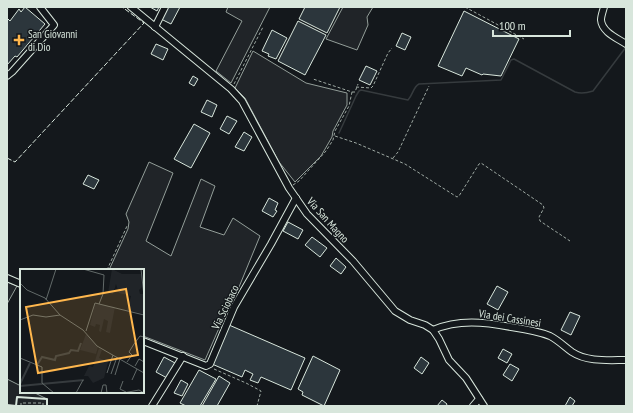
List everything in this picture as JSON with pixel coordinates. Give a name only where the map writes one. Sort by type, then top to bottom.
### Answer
[{"type":"street","points":[[7,76],[54,25],[40,7]]},
{"type":"street","points":[[154,26],[165,7]]},
{"type":"street","points":[[604,7],[601,19],[603,27],[626,44]]},
{"type":"street","name":"Via San Magno","points":[[132,8],[242,100],[289,188],[307,214],[353,261],[395,311],[410,320],[425,325],[432,330]]},
{"type":"street","name":"Via Sciobaco","points":[[206,366],[210,364],[234,307],[296,198]]},
{"type":"street","points":[[7,278],[20,284]]},
{"type":"street","name":"Via dei Cassinesi","points":[[432,330],[455,324],[475,322],[503,325],[539,332],[552,337],[574,354],[586,358],[597,360],[626,360]]},
{"type":"street","points":[[432,330],[439,339],[449,360],[466,378],[484,406]]},
{"type":"street","points":[[144,341],[206,366]]},
{"type":"street","points":[[152,406],[183,356]]},
{"type":"street","points":[[473,406],[479,399]]},
{"type":"path","points":[[465,7],[524,39]]},
{"type":"path","points":[[231,90],[263,27]]},
{"type":"path","points":[[356,87],[371,88],[373,86],[388,52],[392,48]]},
{"type":"path","points":[[313,79],[352,92]]},
{"type":"path","points":[[289,188],[299,181],[319,161],[335,136],[335,131],[349,106],[352,92],[355,92],[358,84]]},
{"type":"path","points":[[393,158],[398,152],[429,86]]},
{"type":"path","points":[[335,136],[393,158],[412,168],[457,197],[481,163],[543,205],[544,208],[539,217],[540,221],[570,241]]},
{"type":"path","points":[[107,269],[127,226]]},
{"type":"path","points":[[206,366],[261,391],[257,406]]},
{"type":"path","points":[[21,406],[21,403],[43,403],[42,406]]},
{"type":"shaded area","points":[[228,7],[270,7],[231,83],[216,71],[242,21],[226,12]]},
{"type":"shaded area","points":[[343,7],[373,7],[367,17],[368,25],[357,50],[326,39]]},
{"type":"shaded area","points":[[253,51],[306,83],[347,93],[347,105],[321,156],[295,182],[279,162],[245,98],[235,88]]},
{"type":"shaded area","points":[[149,162],[173,173],[146,241],[171,256],[201,179],[215,186],[200,227],[224,235],[233,218],[260,236],[239,287],[231,301],[205,360],[144,336],[144,269],[109,269],[128,229],[129,222],[126,214]]},
{"type":"shaded area","points":[[7,282],[17,286],[7,304]]},
{"type":"shaded area","points":[[7,379],[20,386],[20,393],[35,393],[47,399],[47,406],[7,406]]},
{"type":"building","name":"San Giovanni di Dio","points":[[25,7],[45,24],[17,57],[15,56],[7,65],[7,18],[10,21],[19,9],[21,12]]},
{"type":"building","points":[[150,7],[159,7],[157,11]]},
{"type":"building","points":[[167,7],[180,7],[171,24],[161,19]]},
{"type":"building","points":[[305,7],[340,7],[327,33],[299,19]]},
{"type":"building","points":[[464,11],[519,39],[501,76],[482,75],[466,68],[462,76],[438,66]]},
{"type":"building","points":[[298,21],[326,35],[305,75],[278,61]]},
{"type":"building","points":[[272,30],[287,38],[276,59],[268,56],[269,54],[262,51]]},
{"type":"building","points":[[402,33],[411,37],[405,50],[396,46]]},
{"type":"building","points":[[156,44],[168,49],[163,60],[151,54]]},
{"type":"building","points":[[366,66],[377,71],[370,85],[359,80]]},
{"type":"building","points":[[193,76],[198,79],[194,86],[189,83]]},
{"type":"building","points":[[207,100],[217,105],[212,117],[201,112]]},
{"type":"building","points":[[227,116],[237,121],[229,134],[220,129]]},
{"type":"building","points":[[194,124],[210,133],[191,168],[174,159]]},
{"type":"building","points":[[244,132],[252,137],[244,151],[235,147]]},
{"type":"building","points":[[88,175],[99,180],[94,189],[83,184]]},
{"type":"building","points":[[269,198],[278,203],[275,210],[277,211],[273,217],[262,211]]},
{"type":"building","points":[[288,222],[303,230],[298,239],[283,231]]},
{"type":"building","points":[[312,237],[327,248],[320,257],[305,245]]},
{"type":"building","points":[[336,258],[346,267],[341,274],[330,266]]},
{"type":"building","points":[[497,286],[508,292],[498,310],[487,304]]},
{"type":"building","points":[[570,312],[580,316],[571,335],[561,330]]},
{"type":"building","points":[[229,325],[305,358],[291,390],[261,377],[258,383],[250,380],[253,374],[245,370],[242,377],[212,364]]},
{"type":"building","points":[[503,349],[512,354],[507,363],[498,358]]},
{"type":"building","points":[[313,356],[340,370],[324,406],[302,395],[303,392],[298,389]]},
{"type":"building","points":[[164,357],[175,363],[167,378],[156,372]]},
{"type":"building","points":[[421,357],[429,363],[422,374],[414,368]]},
{"type":"building","points":[[510,364],[519,369],[512,381],[503,375]]},
{"type":"building","points":[[199,370],[216,379],[200,406],[186,406],[180,403]]},
{"type":"building","points":[[219,376],[230,383],[217,406],[202,406]]},
{"type":"building","points":[[181,380],[188,384],[182,396],[174,393]]},
{"type":"building","points":[[570,397],[575,401],[572,406],[565,406]]},
{"type":"building","points":[[442,400],[447,404],[446,406],[437,406]]},
{"type":"waterway","points":[[339,133],[356,96],[361,90],[408,100],[415,87],[419,84],[501,80],[511,60],[514,59],[575,92],[586,93],[593,91],[626,47]]},
{"type":"fence","points":[[7,158],[15,162],[144,23],[122,7]]},
{"type":"wall","points":[[7,405],[16,406],[17,397],[47,399],[47,406]]},
{"type":"place","name":"San Giovanni di Dio","points":[[19,40]]}]
